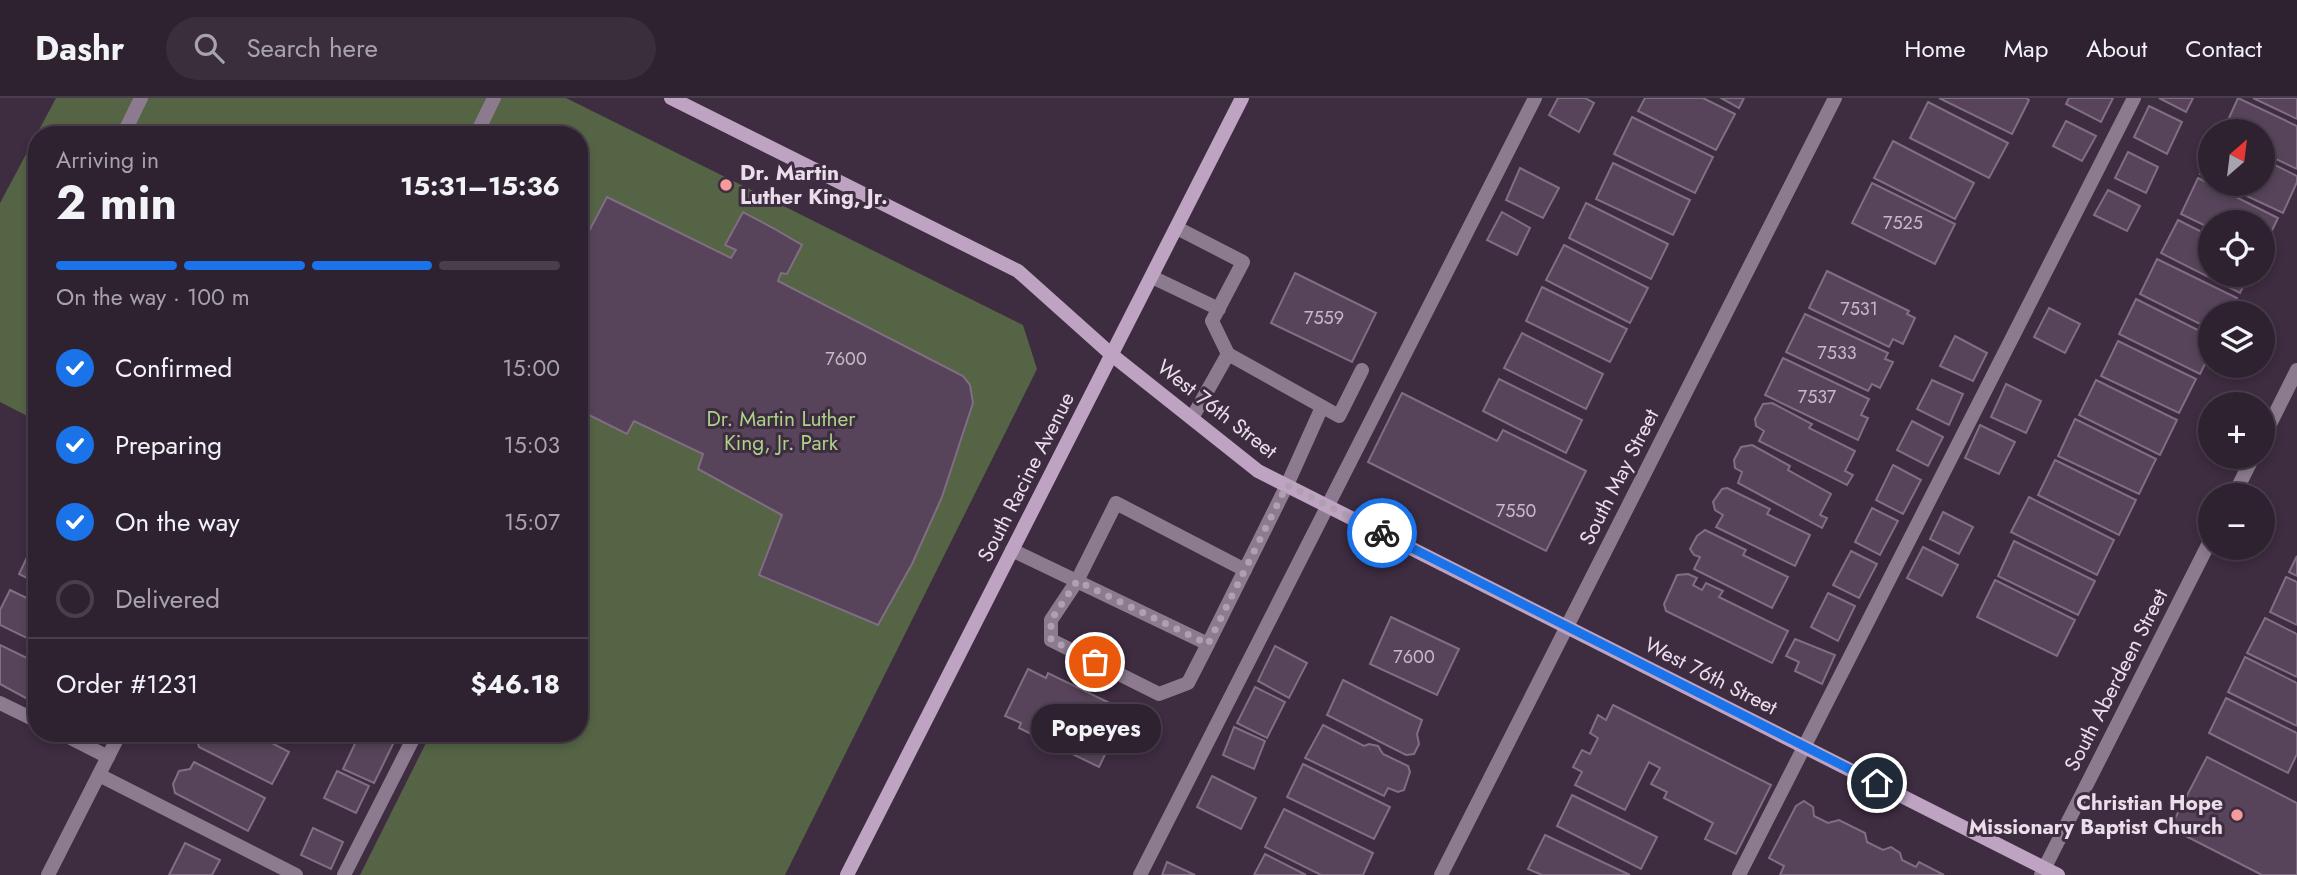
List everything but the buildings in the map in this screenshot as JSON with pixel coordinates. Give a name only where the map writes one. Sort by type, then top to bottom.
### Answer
[{"type":"street","points":[[127,126],[141,98]]},
{"type":"street","points":[[480,126],[494,98]]},
{"type":"street","name":"West 76th Street","points":[[671,98],[1018,271],[1112,355],[1258,471],[1804,746],[2048,873]]},
{"type":"street","name":"South Racine Avenue","points":[[847,875],[1242,98]]},
{"type":"street","points":[[1140,875],[1535,98]]},
{"type":"street","name":"South May Street","points":[[1441,875],[1835,98]]},
{"type":"street","points":[[1739,875],[2134,98]]},
{"type":"street","points":[[1177,228],[1243,262],[1212,321],[1228,354],[1339,416],[1362,370]]},
{"type":"street","points":[[1152,277],[1219,309]]},
{"type":"street","points":[[1192,418],[1228,354]]},
{"type":"street","points":[[2275,414],[2297,370]]},
{"type":"street","points":[[1245,570],[1115,503],[1077,581],[1051,620],[1051,640],[1159,694],[1188,683],[1245,570],[1287,485],[1322,407]]},
{"type":"street","points":[[1012,550],[1208,644]]},
{"type":"street","name":"South Aberdeen Street","points":[[2048,873],[2201,560]]},
{"type":"street","points":[[0,703],[28,717]]},
{"type":"street","points":[[79,742],[108,757]]},
{"type":"street","points":[[48,875],[116,742]]},
{"type":"street","points":[[344,875],[411,742]]},
{"type":"street","points":[[99,775],[296,875]]},
{"type":"green space","name":"Dr. Martin Luther King, Jr. Park","points":[[56,98],[566,98],[1023,325],[1037,369],[785,875],[360,875],[426,742],[588,742],[588,126],[41,126]]},
{"type":"green space","name":"Dr. Martin Luther King, Jr. Park","points":[[28,150],[28,416],[0,402],[0,203]]},
{"type":"way so far","points":[[1095,662],[1051,640],[1051,620],[1077,581],[1208,644],[1287,485],[1382,533]]},
{"type":"place","name":"Dr. Martin Luther King, Jr.","points":[[726,185]]},
{"type":"place","name":"Popeyes","points":[[1095,662]]},
{"type":"place","name":"Christian Hope Missionary Baptist Church","points":[[2237,815]]},
{"type":"route","points":[[1382,533],[1877,783]]}]
